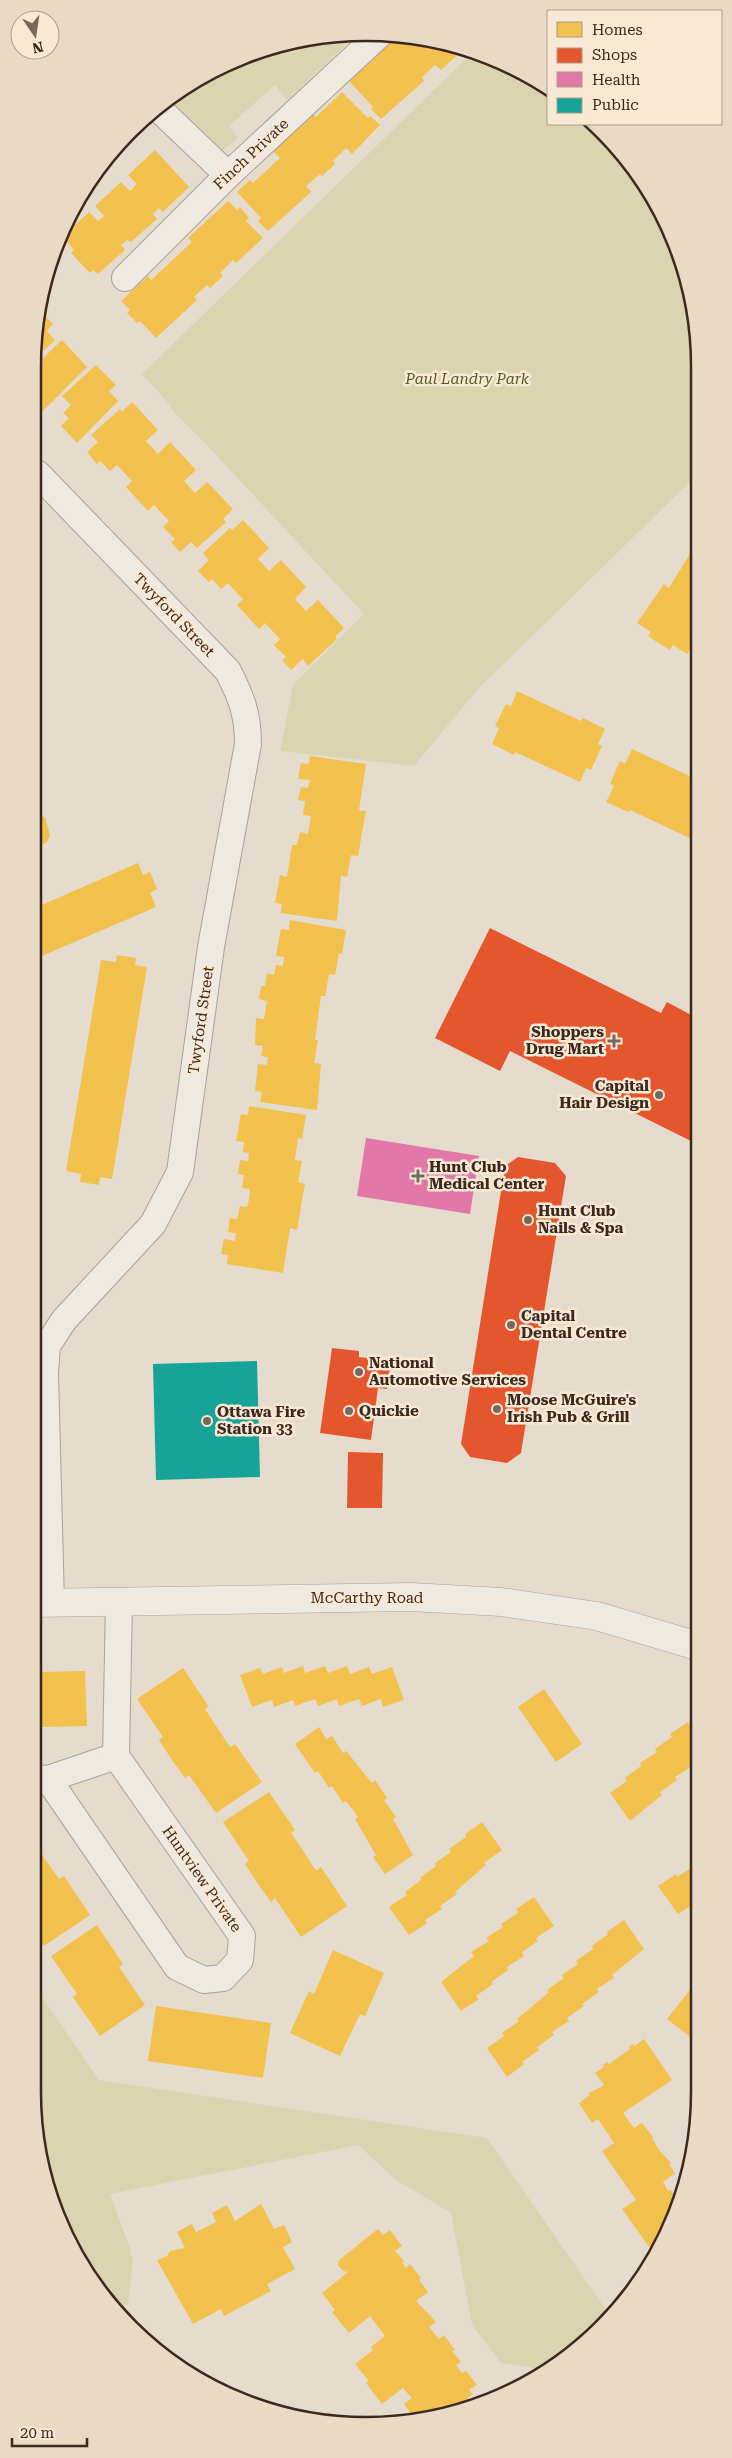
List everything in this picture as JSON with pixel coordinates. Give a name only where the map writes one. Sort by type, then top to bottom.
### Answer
[{"type":"street","name":"Finch Private","points":[[125,278],[228,175],[372,41]]},
{"type":"street","points":[[163,113],[228,175]]},
{"type":"street","name":"Twyford Street","points":[[41,477],[228,671],[244,702],[248,725],[248,744],[211,947],[180,1172],[153,1224],[64,1320],[48,1346],[45,1373],[43,1603]]},
{"type":"street","name":"McCarthy Road","points":[[43,1603],[399,1596],[500,1602],[596,1616],[691,1644]]},
{"type":"street","points":[[41,1779],[116,1756],[119,1601]]},
{"type":"street","name":"Huntview Private","points":[[41,1779],[177,1968],[204,1980],[223,1978],[240,1960],[242,1936],[116,1756]]},
{"type":"green space","points":[[349,42],[287,100],[275,85],[229,126],[238,138],[215,156],[173,105],[222,75],[262,58],[303,47]]},
{"type":"green space","name":"Paul Landry Park","points":[[468,57],[510,75],[547,97],[547,125],[583,125],[596,136],[624,168],[657,222],[674,262],[685,303],[688,324],[691,366],[691,481],[478,689],[414,766],[280,751],[293,685],[364,614],[173,411],[142,374]]},
{"type":"green space","points":[[41,1996],[99,2080],[487,2138],[606,2310],[596,2322],[564,2350],[536,2368],[501,2363],[472,2325],[451,2213],[396,2180],[358,2145],[110,2194],[133,2259],[128,2305],[125,2305],[125,2309],[108,2290],[85,2254],[66,2216],[52,2176],[47,2155],[42,2113]]},
{"type":"building: Homes","points":[[390,42],[429,47],[458,54],[441,70],[435,65],[422,77],[424,81],[381,119],[371,109],[373,107],[349,81]]},
{"type":"building: Homes","points":[[342,92],[368,118],[370,116],[380,125],[352,154],[346,148],[333,161],[335,164],[322,176],[320,174],[306,186],[311,192],[268,231],[258,221],[261,218],[237,192],[250,180],[253,183],[280,158],[273,151],[313,114],[316,117]]},
{"type":"building: Homes","points":[[155,150],[189,187],[163,212],[159,208],[153,214],[157,219],[131,242],[127,240],[121,245],[125,250],[98,274],[93,270],[90,273],[71,253],[74,250],[66,242],[73,227],[89,212],[98,221],[104,216],[95,206],[121,182],[130,191],[137,184],[128,175]]},
{"type":"building: Homes","points":[[228,201],[237,210],[240,207],[249,218],[246,221],[263,238],[236,263],[233,260],[220,273],[223,276],[210,288],[207,285],[194,297],[197,300],[156,338],[140,321],[137,323],[127,313],[130,310],[121,301],[148,276],[151,280],[192,242],[188,238]]},
{"type":"building: Homes","points":[[45,316],[53,324],[47,331],[55,340],[42,353]]},
{"type":"building: Homes","points":[[62,340],[87,367],[42,412],[41,411],[41,360]]},
{"type":"building: Homes","points":[[96,365],[116,385],[109,391],[118,401],[77,443],[61,426],[69,418],[63,413],[71,405],[62,396]]},
{"type":"building: Homes","points":[[132,402],[158,430],[146,441],[158,454],[170,442],[196,470],[184,481],[195,493],[207,482],[233,509],[223,519],[226,522],[197,548],[191,542],[180,552],[171,542],[175,539],[163,527],[169,521],[154,505],[148,511],[126,487],[132,481],[117,465],[110,471],[100,461],[97,464],[87,452],[98,442],[91,435],[120,409],[122,412]]},
{"type":"building: Homes","points":[[243,520],[269,548],[258,559],[269,571],[281,560],[306,587],[295,599],[306,611],[318,600],[344,628],[335,637],[337,639],[308,666],[303,659],[291,670],[282,660],[286,657],[274,645],[280,639],[265,623],[259,629],[237,605],[243,599],[228,583],[221,589],[212,579],[209,582],[198,571],[209,560],[203,553],[230,528],[232,530]]},
{"type":"building: Homes","points":[[691,552],[691,647],[687,654],[673,645],[670,650],[660,644],[648,636],[651,632],[637,623],[664,584],[669,588]]},
{"type":"building: Homes","points":[[517,691],[581,721],[583,718],[605,729],[598,744],[602,746],[591,770],[586,768],[580,782],[515,752],[514,755],[492,744],[499,728],[495,726],[506,704],[511,706]]},
{"type":"building: Homes","points":[[632,749],[691,777],[691,839],[630,810],[628,812],[606,802],[614,786],[610,784],[620,761],[625,764]]},
{"type":"building: Homes","points":[[310,756],[366,764],[359,810],[366,811],[358,856],[351,855],[347,877],[341,876],[337,921],[281,913],[282,904],[275,903],[280,875],[287,877],[292,845],[297,845],[300,832],[308,834],[311,816],[303,815],[305,801],[298,800],[301,787],[308,788],[310,780],[298,779],[301,763],[309,764]]},
{"type":"building: Homes","points":[[41,816],[45,817],[50,835],[47,842],[41,845]]},
{"type":"building: Homes","points":[[138,863],[143,875],[150,872],[157,889],[150,893],[156,907],[41,956],[41,905]]},
{"type":"building: Homes","points":[[290,920],[346,930],[342,954],[339,953],[335,975],[329,974],[325,996],[321,996],[315,1040],[318,1040],[314,1063],[321,1064],[317,1110],[260,1102],[262,1092],[255,1091],[258,1064],[267,1065],[268,1057],[261,1056],[263,1046],[255,1045],[256,1018],[264,1019],[267,1001],[259,999],[261,986],[265,986],[267,973],[274,975],[276,965],[283,966],[284,957],[276,956],[281,929],[289,930]]},
{"type":"building: Homes","points":[[117,955],[136,958],[135,965],[147,967],[112,1179],[100,1177],[99,1185],[80,1182],[81,1174],[66,1171],[101,960],[116,962]]},
{"type":"building: Homes","points":[[249,1106],[306,1115],[302,1139],[298,1138],[295,1160],[302,1161],[298,1182],[305,1184],[297,1230],[290,1228],[283,1273],[227,1264],[228,1255],[221,1254],[224,1239],[235,1241],[236,1233],[228,1232],[230,1218],[237,1219],[240,1206],[247,1207],[249,1200],[250,1189],[242,1188],[244,1175],[238,1174],[240,1160],[248,1161],[249,1153],[243,1152],[244,1142],[236,1141],[241,1114],[248,1115]]},
{"type":"building: Homes","points":[[303,1666],[305,1673],[325,1666],[328,1673],[347,1666],[350,1674],[369,1667],[372,1674],[392,1667],[404,1700],[383,1707],[381,1699],[362,1706],[359,1699],[339,1706],[337,1699],[318,1706],[315,1699],[295,1706],[293,1700],[274,1707],[272,1700],[252,1707],[240,1675],[260,1668],[263,1674],[282,1667],[284,1673]]},
{"type":"building: Homes","points":[[183,1668],[209,1707],[205,1709],[230,1747],[235,1744],[262,1782],[216,1813],[189,1775],[185,1778],[172,1760],[159,1740],[163,1737],[137,1699]]},
{"type":"building: Homes","points":[[85,1671],[87,1726],[41,1727],[41,1672]]},
{"type":"building: Homes","points":[[544,1689],[582,1744],[556,1762],[518,1707]]},
{"type":"building: Homes","points":[[688,1722],[691,1726],[691,1767],[675,1777],[677,1780],[660,1792],[662,1795],[630,1821],[610,1793],[627,1781],[625,1778],[641,1766],[640,1763],[657,1752],[655,1749],[672,1737],[670,1734]]},
{"type":"building: Homes","points":[[319,1727],[326,1739],[332,1736],[343,1753],[346,1751],[372,1783],[375,1780],[387,1798],[384,1800],[396,1817],[393,1819],[413,1855],[385,1874],[373,1857],[376,1855],[355,1819],[358,1817],[346,1801],[343,1803],[332,1786],[329,1788],[318,1771],[315,1773],[295,1744]]},
{"type":"building: Homes","points":[[269,1792],[295,1830],[291,1833],[316,1871],[321,1867],[347,1906],[301,1937],[275,1898],[271,1902],[258,1884],[245,1864],[249,1861],[223,1822]]},
{"type":"building: Homes","points":[[482,1822],[502,1850],[484,1863],[486,1865],[455,1892],[457,1894],[440,1906],[442,1909],[425,1920],[427,1923],[409,1935],[389,1907],[407,1895],[405,1892],[436,1866],[435,1863],[451,1852],[449,1849]]},
{"type":"building: Homes","points":[[41,1853],[59,1879],[64,1876],[90,1915],[44,1946],[41,1942]]},
{"type":"building: Homes","points":[[691,1868],[691,1906],[678,1914],[658,1886],[676,1874],[677,1877]]},
{"type":"building: Homes","points":[[534,1897],[554,1926],[536,1938],[538,1941],[522,1952],[524,1956],[507,1967],[508,1970],[476,1996],[479,1999],[461,2011],[441,1982],[474,1956],[471,1952],[489,1941],[486,1938],[503,1927],[501,1924],[518,1913],[516,1909]]},
{"type":"building: Homes","points":[[624,1920],[644,1949],[612,1975],[614,1978],[597,1989],[599,1992],[582,2004],[584,2006],[567,2018],[569,2021],[552,2032],[554,2035],[537,2047],[539,2050],[522,2062],[524,2064],[507,2077],[487,2048],[504,2036],[502,2033],[519,2021],[517,2019],[549,1992],[547,1990],[564,1978],[562,1975],[578,1964],[576,1961],[593,1949],[592,1946]]},
{"type":"building: Homes","points":[[97,1925],[123,1964],[119,1967],[145,2005],[100,2036],[73,1997],[77,1994],[51,1956]]},
{"type":"building: Homes","points":[[333,1950],[384,1973],[365,2016],[360,2014],[340,2056],[290,2033],[309,1991],[314,1994]]},
{"type":"building: Homes","points":[[691,1989],[691,2037],[667,2019]]},
{"type":"building: Homes","points":[[156,2006],[271,2023],[263,2078],[148,2061]]},
{"type":"building: Homes","points":[[644,2039],[672,2080],[623,2113],[634,2128],[642,2123],[653,2137],[659,2150],[671,2163],[669,2164],[675,2173],[663,2182],[668,2191],[671,2190],[674,2196],[650,2248],[622,2209],[636,2200],[602,2151],[614,2143],[598,2119],[592,2123],[579,2103],[590,2095],[588,2094],[604,2085],[595,2073],[604,2067],[603,2065],[607,2062],[609,2064],[630,2049],[629,2047],[633,2044],[634,2046]]},
{"type":"building: Homes","points":[[261,2204],[274,2229],[284,2225],[292,2242],[283,2247],[295,2269],[267,2284],[271,2291],[224,2316],[221,2309],[193,2324],[157,2260],[167,2256],[170,2251],[185,2248],[177,2232],[192,2224],[196,2232],[216,2222],[212,2213],[227,2205],[235,2221]]},
{"type":"building: Homes","points":[[378,2229],[383,2235],[390,2230],[402,2246],[395,2251],[404,2261],[402,2263],[406,2268],[410,2264],[421,2278],[419,2280],[428,2292],[416,2301],[436,2322],[429,2327],[439,2339],[444,2335],[455,2350],[452,2351],[461,2362],[456,2365],[462,2373],[466,2371],[477,2385],[469,2390],[473,2394],[462,2402],[411,2414],[404,2404],[412,2398],[403,2388],[382,2404],[366,2383],[369,2381],[355,2364],[373,2350],[371,2347],[385,2336],[370,2316],[349,2333],[332,2312],[335,2310],[322,2293],[348,2272],[343,2271],[338,2265],[339,2260]]},
{"type":"building: Shops","points":[[490,928],[661,1013],[667,1002],[691,1015],[691,1141],[510,1051],[500,1071],[435,1038]]},
{"type":"building: Shops","points":[[518,1157],[555,1163],[566,1176],[521,1453],[507,1463],[470,1457],[461,1444],[505,1166]]},
{"type":"building: Shops","points":[[332,1348],[359,1351],[359,1357],[391,1361],[387,1389],[378,1388],[371,1440],[320,1433]]},
{"type":"building: Shops","name":"Quickie","points":[[348,1452],[383,1453],[382,1508],[347,1508]]},
{"type":"building: Health","name":"Hunt Club Medical Center","points":[[366,1138],[479,1156],[470,1214],[357,1196]]},
{"type":"building: Public","name":"Ottawa Fire Station 33","points":[[257,1361],[260,1477],[156,1480],[153,1364]]},
{"type":"place","name":"Shoppers Drug Mart","points":[[614,1041]]},
{"type":"place","name":"Capital Hair Design","points":[[659,1095]]},
{"type":"place","name":"Hunt Club Medical Center","points":[[418,1176]]},
{"type":"place","name":"Hunt Club Nails & Spa","points":[[528,1220]]},
{"type":"place","name":"Capital Dental Centre","points":[[511,1325]]},
{"type":"place","name":"National Automotive Services","points":[[359,1372]]},
{"type":"place","name":"Moose McGuire's Irish Pub & Grill","points":[[497,1409]]},
{"type":"place","name":"Quickie","points":[[349,1411]]},
{"type":"place","name":"Ottawa Fire Station 33","points":[[207,1421]]}]
